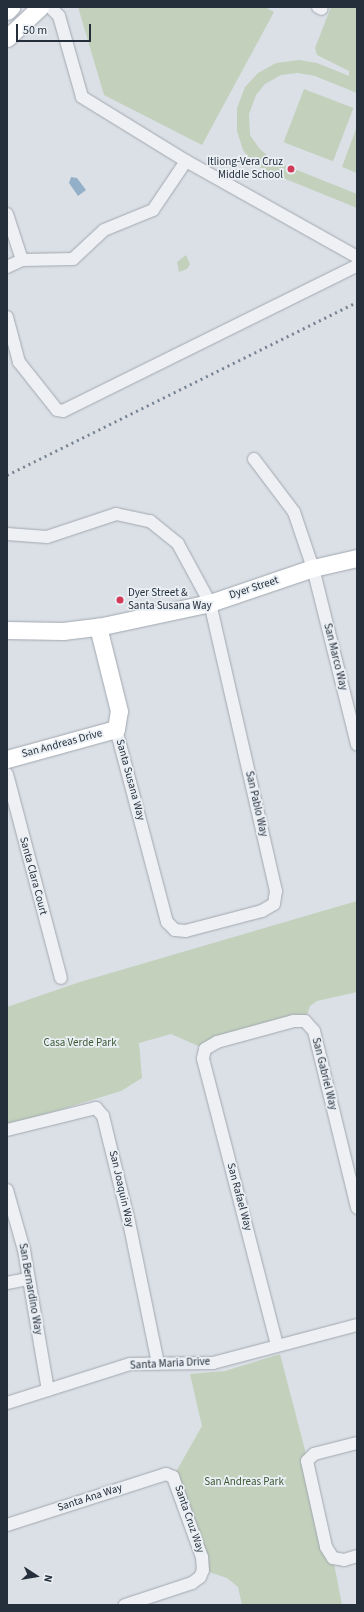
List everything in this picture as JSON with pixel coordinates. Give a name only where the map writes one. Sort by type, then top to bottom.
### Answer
[{"type":"main road","points":[[7,11],[11,7]]},
{"type":"main road","points":[[7,38],[40,7]]},
{"type":"main road","name":"Dyer Street","points":[[7,630],[63,631],[98,627],[210,603],[314,568],[357,558]]},
{"type":"main road","name":"Santa Susana Way","points":[[98,627],[119,711],[116,729]]},
{"type":"main road","name":"San Andreas Drive","points":[[7,759],[116,729]]},
{"type":"street","points":[[50,7],[59,16],[82,97],[186,161],[357,257]]},
{"type":"street","points":[[7,267],[22,260],[74,259],[104,230],[153,210],[186,161]]},
{"type":"street","points":[[7,214],[22,260]]},
{"type":"street","points":[[7,317],[19,362],[57,410],[68,410],[357,266]]},
{"type":"street","name":"San Marco Way","points":[[254,459],[294,512],[314,568],[357,745]]},
{"type":"street","points":[[7,534],[47,537],[86,522],[116,514],[150,521],[178,544],[210,603]]},
{"type":"street","name":"San Pablo Way","points":[[175,930],[186,931],[262,910],[274,904],[276,891],[210,603]]},
{"type":"street","name":"Santa Susana Way","points":[[116,729],[167,922],[175,930]]},
{"type":"street","name":"Santa Clara Court","points":[[7,774],[61,978]]},
{"type":"street","name":"San Gabriel Way","points":[[206,1049],[217,1042],[294,1021],[305,1021],[314,1031],[357,1208]]},
{"type":"street","name":"San Rafael Way","points":[[206,1049],[203,1058],[277,1345]]},
{"type":"street","name":"San Joaquin Way","points":[[7,1130],[96,1108],[103,1116],[129,1222],[158,1363]]},
{"type":"street","name":"San Bernardino Way","points":[[7,1190],[24,1250],[48,1390]]},
{"type":"street","points":[[7,1283],[28,1279]]},
{"type":"street","name":"Santa Maria Drive","points":[[7,1403],[130,1364],[213,1362],[357,1325]]},
{"type":"street","points":[[357,1443],[314,1454],[307,1461],[326,1547],[332,1558],[344,1560],[357,1556]]},
{"type":"street","name":"Santa Ana Way","points":[[7,1525],[166,1474],[173,1477]]},
{"type":"street","name":"Santa Cruz Way","points":[[125,1605],[192,1583],[200,1577],[203,1570],[202,1557],[173,1477]]},
{"type":"green space","points":[[78,7],[265,7],[274,12],[202,145],[104,95]]},
{"type":"green space","points":[[331,7],[357,7],[357,93],[315,76],[298,73],[281,75],[265,84],[256,95],[249,114],[250,135],[259,148],[272,160],[357,194],[357,208],[266,171],[253,163],[243,150],[237,131],[237,108],[245,87],[258,73],[276,63],[299,60],[317,63],[349,76],[349,71],[317,55],[315,48]]},
{"type":"green space","points":[[304,89],[353,108],[333,161],[284,142]]},
{"type":"green space","points":[[357,126],[357,173],[342,167]]},
{"type":"green space","points":[[186,255],[190,264],[187,269],[179,272],[177,262]]},
{"type":"green space","name":"Casa Verde Park","points":[[357,901],[357,992],[317,1001],[310,1006],[305,1021],[205,1049],[171,1034],[139,1043],[142,1078],[121,1091],[7,1126],[7,1007],[80,982]]},
{"type":"green space","name":"San Andreas Park","points":[[280,1354],[333,1558],[342,1605],[242,1605],[238,1587],[227,1578],[203,1570],[173,1477],[202,1426],[190,1374],[225,1371]]},
{"type":"water","points":[[71,177],[77,178],[86,190],[78,196],[69,183]]},
{"type":"railway","points":[[7,475],[357,302]]},
{"type":"place","name":"Itliong-Vera Cruz Middle School","points":[[291,169]]},
{"type":"place","name":"Dyer Street & Santa Susana Way","points":[[120,600]]}]
